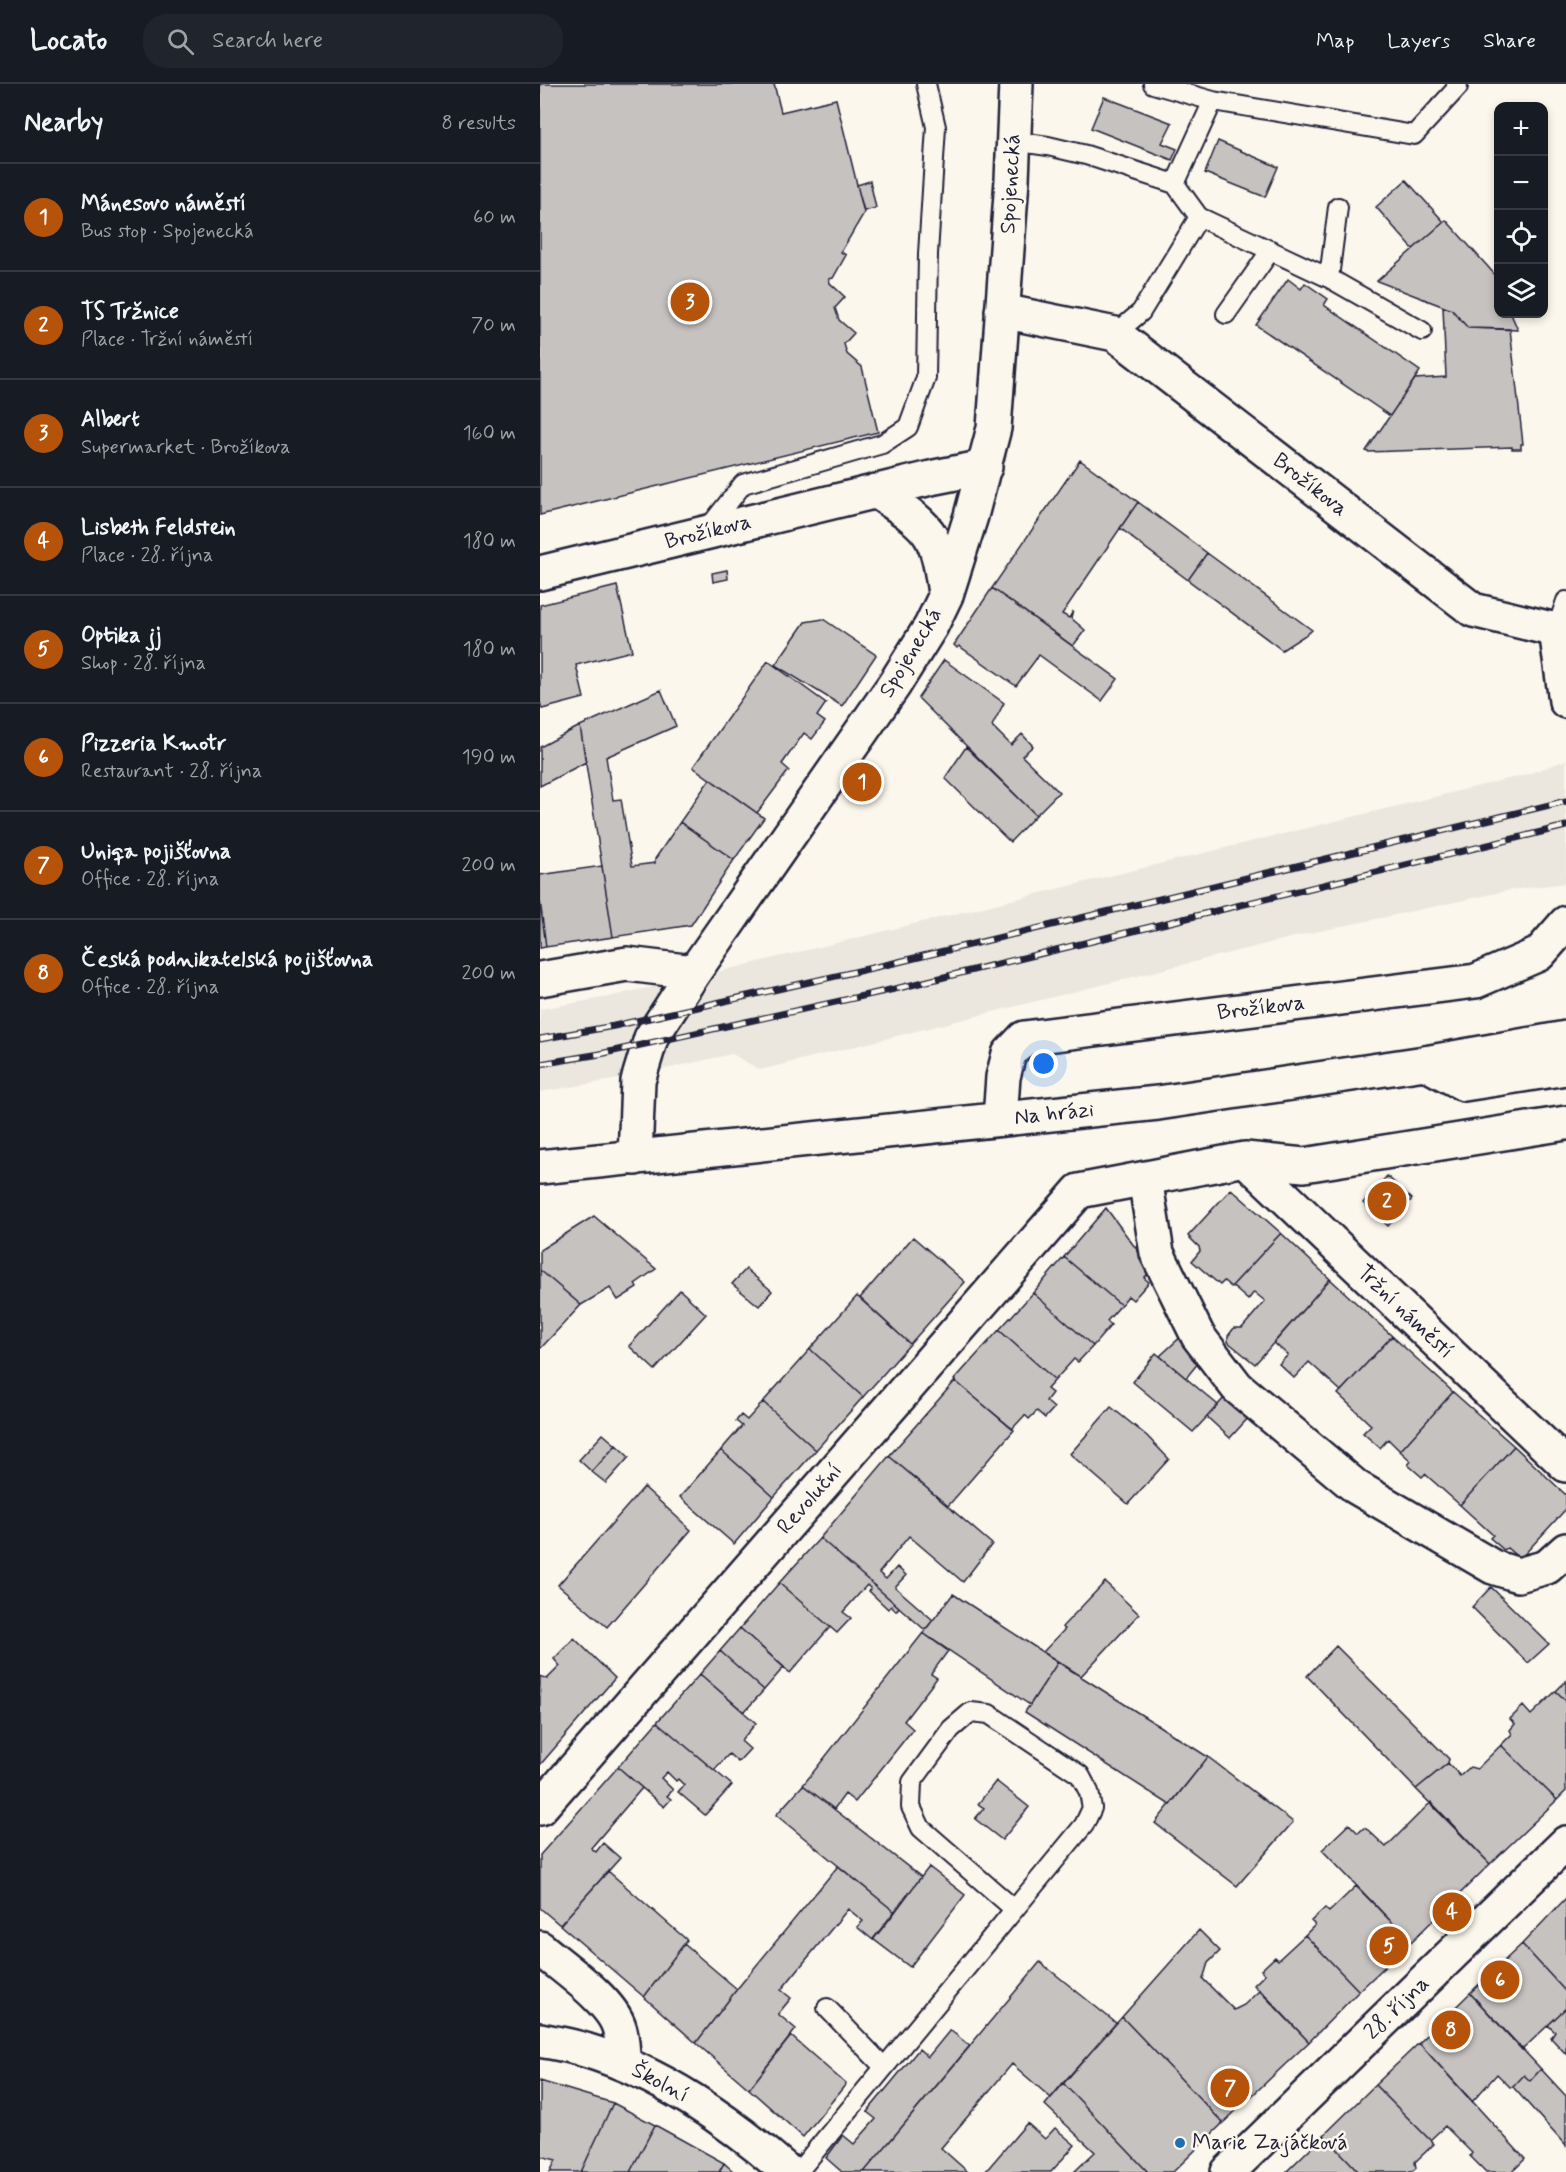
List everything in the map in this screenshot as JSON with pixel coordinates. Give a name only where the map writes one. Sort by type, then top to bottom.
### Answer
[{"type":"street","name":"Spojenecká","points":[[635,1158],[638,1082],[651,1038],[694,972],[887,694],[931,626],[946,595],[985,467],[994,428],[1016,84]]},
{"type":"street","name":"Brožíkova","points":[[1002,311],[1115,334],[1473,610],[1561,616],[1566,701]]},
{"type":"street","name":"Brožíkova","points":[[540,573],[876,491],[985,467]]},
{"type":"street","points":[[876,491],[905,511],[930,536],[940,560],[946,595]]},
{"type":"street","name":"Brožíkova","points":[[1000,1119],[1003,1077],[1009,1054],[1024,1038],[1476,981],[1539,954],[1566,923]]},
{"type":"street","points":[[540,979],[627,964],[694,972]]},
{"type":"street","name":"Na hrázi","points":[[540,1167],[1158,1103],[1425,1063],[1566,1038]]},
{"type":"street","points":[[1425,1063],[1464,1084],[1566,1068]]},
{"type":"street","points":[[1566,1123],[1304,1165],[1245,1159],[1145,1178],[1157,1253],[1198,1336],[1237,1387],[1356,1487],[1493,1567],[1518,1575],[1547,1567],[1566,1550]]},
{"type":"street","name":"Tržní náměstí","points":[[1245,1159],[1562,1453]]},
{"type":"street","name":"Revoluční","points":[[540,1808],[1079,1191],[1145,1178]]},
{"type":"street","name":"28. října","points":[[1228,2172],[1566,1843]]},
{"type":"street","name":"Školní","points":[[540,1948],[604,2002],[614,2015],[620,2028],[624,2064],[678,2092],[721,2118],[788,2172]]},
{"type":"street","points":[[540,2040],[584,2049],[624,2064]]},
{"type":"lane","points":[[705,532],[743,484],[882,444],[908,427],[926,378],[928,254],[936,127],[926,84]]},
{"type":"lane","points":[[1153,84],[1213,101],[1414,135],[1458,87],[1455,84]]},
{"type":"lane","points":[[1174,184],[1213,101]]},
{"type":"lane","points":[[1013,141],[1086,155],[1174,184],[1199,217],[1329,278],[1422,331]]},
{"type":"lane","points":[[1329,278],[1338,207]]},
{"type":"lane","points":[[1115,334],[1141,312],[1199,217]]},
{"type":"lane","points":[[1226,314],[1271,250]]},
{"type":"lane","points":[[798,2172],[1013,1908],[1084,1825],[1092,1808],[1089,1791],[1080,1775],[989,1714],[970,1712],[951,1729],[912,1782],[911,1807],[921,1828],[1013,1908]]},
{"type":"lane","points":[[827,2008],[884,2067]]},
{"type":"shaded area","points":[[1566,760],[1566,883],[1511,890],[1306,934],[760,1070],[732,1054],[625,1078],[540,1092],[540,1009],[608,997],[713,973],[1528,774]]},
{"type":"building","points":[[540,84],[774,84],[781,112],[836,99],[864,213],[841,252],[846,255],[833,278],[829,279],[830,283],[845,297],[835,308],[839,320],[854,333],[844,344],[847,354],[862,367],[878,432],[540,515]]},
{"type":"building","points":[[1104,97],[1172,123],[1162,143],[1177,149],[1172,160],[1091,128]]},
{"type":"building","points":[[1218,141],[1278,167],[1265,197],[1205,173]]},
{"type":"building","points":[[1406,180],[1444,222],[1413,249],[1376,207]]},
{"type":"building","points":[[870,181],[876,208],[864,211],[857,185]]},
{"type":"building","points":[[1446,220],[1494,274],[1494,318],[1513,318],[1518,330],[1468,328],[1452,310],[1377,281]]},
{"type":"building","points":[[1288,279],[1301,289],[1305,283],[1328,299],[1324,305],[1420,371],[1390,416],[1256,325]]},
{"type":"building","points":[[1443,307],[1452,310],[1468,328],[1510,329],[1523,444],[1521,444],[1521,449],[1512,449],[1512,447],[1367,452],[1415,379],[1446,377]]},
{"type":"building","points":[[1080,460],[1138,502],[1062,614],[1069,618],[1073,611],[1071,618],[1085,630],[1073,646],[992,588]]},
{"type":"building","points":[[1138,502],[1207,553],[1188,580],[1120,528]]},
{"type":"building","points":[[1207,553],[1312,630],[1282,650],[1188,580]]},
{"type":"building","points":[[727,570],[728,579],[713,582],[712,573]]},
{"type":"building","points":[[617,586],[632,651],[576,665],[584,698],[542,709],[540,702],[540,605]]},
{"type":"building","points":[[992,588],[1118,679],[1102,701],[1039,655],[1016,686],[959,646],[957,648],[954,645]]},
{"type":"building","points":[[823,619],[876,655],[842,706],[775,665],[805,622]]},
{"type":"building","points":[[944,660],[1004,703],[992,726],[1011,745],[1022,734],[1033,746],[1022,756],[1059,792],[1036,815],[918,698]]},
{"type":"building","points":[[768,661],[826,703],[817,716],[825,722],[812,739],[804,733],[782,764],[789,770],[757,813],[693,767]]},
{"type":"building","points":[[661,690],[676,726],[606,757],[613,800],[621,799],[632,866],[655,863],[655,859],[680,822],[734,860],[691,925],[613,937],[580,726]]},
{"type":"building","points":[[580,726],[586,762],[540,786],[540,747]]},
{"type":"building","points":[[966,747],[1036,815],[1010,842],[945,778]]},
{"type":"building","points":[[710,779],[764,818],[734,860],[680,822]]},
{"type":"building","points":[[602,866],[613,937],[546,947],[540,900],[540,875]]},
{"type":"building","points":[[540,900],[546,947],[540,948]]},
{"type":"building","points":[[1387,1176],[1412,1199],[1388,1226],[1363,1203]]},
{"type":"building","points":[[1231,1189],[1281,1233],[1231,1287],[1224,1281],[1220,1285],[1192,1261],[1200,1251],[1188,1236]]},
{"type":"building","points":[[1106,1208],[1152,1270],[1144,1278],[1149,1282],[1133,1300],[1128,1296],[1121,1305],[1064,1257]]},
{"type":"building","points":[[594,1216],[656,1269],[635,1284],[637,1288],[618,1300],[610,1288],[581,1305],[540,1270],[540,1250]]},
{"type":"building","points":[[1281,1233],[1330,1279],[1255,1364],[1228,1342],[1228,1336],[1234,1328],[1242,1328],[1265,1301],[1254,1292],[1248,1300],[1232,1286]]},
{"type":"building","points":[[913,1237],[965,1282],[910,1344],[860,1298]]},
{"type":"building","points":[[1064,1257],[1121,1305],[1107,1321],[1111,1325],[1093,1346],[1033,1293]]},
{"type":"building","points":[[746,1269],[772,1291],[759,1306],[732,1284]]},
{"type":"building","points":[[540,1270],[581,1305],[541,1348],[540,1347]]},
{"type":"building","points":[[1330,1279],[1392,1336],[1341,1391],[1309,1362],[1294,1378],[1279,1364],[1288,1355],[1274,1343]]},
{"type":"building","points":[[680,1290],[706,1314],[655,1370],[629,1346]]},
{"type":"building","points":[[1033,1293],[1093,1346],[1078,1362],[1074,1359],[1055,1380],[999,1330]]},
{"type":"building","points":[[857,1296],[910,1344],[863,1397],[810,1349]]},
{"type":"building","points":[[999,1330],[1055,1380],[1047,1389],[1052,1393],[1046,1401],[1054,1408],[1045,1418],[1037,1411],[1029,1419],[1025,1415],[1012,1429],[954,1380]]},
{"type":"building","points":[[1185,1333],[1199,1362],[1186,1378],[1160,1356]]},
{"type":"building","points":[[1392,1336],[1453,1392],[1400,1451],[1388,1439],[1380,1448],[1363,1433],[1371,1425],[1338,1394]]},
{"type":"building","points":[[810,1349],[863,1397],[816,1450],[763,1402]]},
{"type":"building","points":[[1156,1353],[1218,1405],[1193,1432],[1133,1382]]},
{"type":"building","points":[[955,1381],[1014,1430],[948,1506],[889,1456]]},
{"type":"building","points":[[1453,1392],[1514,1446],[1460,1505],[1425,1474],[1422,1477],[1408,1465],[1411,1461],[1400,1451]]},
{"type":"building","points":[[1225,1397],[1249,1417],[1230,1438],[1207,1417]]},
{"type":"building","points":[[763,1402],[816,1450],[774,1497],[721,1450],[742,1426],[736,1421],[741,1415],[747,1420]]},
{"type":"building","points":[[1111,1407],[1147,1436],[1169,1459],[1128,1504],[1070,1454]]},
{"type":"building","points":[[603,1434],[616,1445],[592,1472],[579,1460]]},
{"type":"building","points":[[616,1445],[629,1457],[606,1483],[592,1472]]},
{"type":"building","points":[[1514,1446],[1566,1495],[1566,1509],[1520,1559],[1507,1548],[1504,1550],[1490,1538],[1493,1535],[1460,1505]]},
{"type":"building","points":[[721,1450],[774,1497],[734,1544],[680,1497]]},
{"type":"building","points":[[889,1456],[992,1544],[963,1582],[909,1536],[879,1573],[886,1579],[897,1567],[906,1575],[895,1587],[933,1620],[925,1630],[820,1538]]},
{"type":"building","points":[[644,1487],[691,1530],[607,1627],[558,1585]]},
{"type":"building","points":[[820,1538],[899,1607],[896,1611],[891,1606],[888,1609],[869,1591],[871,1589],[867,1585],[843,1612],[851,1618],[837,1633],[779,1583]]},
{"type":"building","points":[[1105,1582],[1139,1614],[1081,1676],[1043,1652],[1065,1629],[1062,1627]]},
{"type":"building","points":[[779,1583],[830,1627],[790,1673],[740,1628]]},
{"type":"building","points":[[1491,1587],[1549,1644],[1528,1663],[1472,1607]]},
{"type":"building","points":[[953,1594],[1058,1662],[1030,1705],[923,1633]]},
{"type":"building","points":[[740,1628],[784,1667],[764,1690],[720,1651]]},
{"type":"building","points":[[923,1633],[948,1651],[931,1674],[937,1678],[904,1721],[913,1729],[855,1802],[845,1794],[834,1809],[803,1785]]},
{"type":"building","points":[[574,1638],[615,1678],[540,1765],[540,1676],[547,1679],[560,1666],[554,1659]]},
{"type":"building","points":[[1336,1646],[1449,1759],[1448,1763],[1416,1789],[1307,1676]]},
{"type":"building","points":[[720,1651],[764,1690],[744,1712],[700,1674]]},
{"type":"building","points":[[1058,1662],[1208,1757],[1170,1805],[1025,1712]]},
{"type":"building","points":[[700,1674],[756,1723],[741,1741],[750,1749],[738,1762],[729,1754],[714,1770],[657,1722]]},
{"type":"building","points":[[1566,1681],[1566,1701],[1556,1691]]},
{"type":"building","points":[[1556,1691],[1566,1701],[1566,1791],[1557,1800],[1501,1745],[1512,1734],[1510,1730],[1515,1724],[1510,1719],[1523,1706],[1531,1715]]},
{"type":"building","points":[[657,1722],[732,1785],[705,1815],[678,1792],[684,1785],[667,1772],[661,1778],[673,1790],[667,1796],[671,1799],[664,1807],[618,1767]]},
{"type":"building","points":[[1501,1745],[1557,1800],[1490,1864],[1416,1789],[1448,1763],[1460,1776],[1470,1767],[1477,1769]]},
{"type":"building","points":[[1208,1757],[1293,1822],[1237,1886],[1155,1823]]},
{"type":"building","points":[[618,1767],[642,1788],[591,1848],[596,1852],[603,1843],[620,1858],[560,1925],[540,1908],[540,1855]]},
{"type":"building","points":[[996,1781],[1029,1807],[1002,1840],[975,1819],[984,1808],[978,1804]]},
{"type":"building","points":[[803,1785],[921,1877],[895,1912],[776,1815]]},
{"type":"building","points":[[1431,1802],[1490,1864],[1411,1942],[1322,1850],[1349,1824],[1358,1833],[1364,1828],[1368,1830],[1386,1847]]},
{"type":"building","points":[[838,1866],[895,1912],[873,1940],[857,1927],[863,1921],[848,1909],[781,1990],[791,1998],[778,2014],[796,2029],[749,2089],[696,2043],[737,1989]]},
{"type":"building","points":[[929,1867],[965,1895],[910,1967],[873,1939]]},
{"type":"building","points":[[608,1871],[687,1940],[644,1997],[560,1925]]},
{"type":"building","points":[[1356,1886],[1411,1942],[1359,1991],[1305,1935],[1315,1925],[1311,1921],[1325,1908],[1329,1912]]},
{"type":"building","points":[[1566,1898],[1566,1992],[1522,1944]]},
{"type":"building","points":[[1199,1930],[1220,1951],[1208,1963],[1203,1979],[1234,2010],[1244,2005],[1260,1990],[1309,2042],[1223,2123],[1122,2017]]},
{"type":"building","points":[[1305,1935],[1359,1991],[1309,2042],[1254,1985],[1265,1974],[1261,1970],[1275,1957],[1278,1960]]},
{"type":"building","points":[[684,1944],[737,1989],[696,2043],[644,1997]]},
{"type":"building","points":[[1522,1944],[1566,1992],[1566,2008],[1522,2050],[1470,1993]]},
{"type":"building","points":[[1040,1962],[1116,2023],[1051,2098],[1012,2064],[941,2148],[968,2172],[864,2172]]},
{"type":"building","points":[[1470,1993],[1541,2069],[1530,2081],[1524,2075],[1513,2087],[1510,2087],[1497,2074],[1472,2102],[1419,2043]]},
{"type":"building","points":[[1566,2008],[1566,2054],[1551,2038],[1555,2032],[1548,2025]]},
{"type":"building","points":[[1122,2017],[1223,2123],[1173,2172],[1148,2172],[1063,2083]]},
{"type":"building","points":[[950,2030],[970,2046],[864,2172],[842,2172],[826,2158],[843,2135],[854,2144],[876,2119],[867,2112],[919,2049],[928,2057]]},
{"type":"building","points":[[791,2036],[846,2084],[803,2137],[749,2089]]},
{"type":"building","points":[[1419,2043],[1525,2159],[1512,2172],[1486,2172],[1470,2156],[1472,2153],[1445,2126],[1430,2140],[1375,2085]]},
{"type":"building","points":[[1541,2069],[1566,2096],[1566,2146],[1513,2087],[1524,2075],[1530,2081]]},
{"type":"building","points":[[540,2081],[613,2103],[581,2172],[550,2172],[556,2160],[540,2156]]},
{"type":"building","points":[[1063,2083],[1148,2172],[1074,2172],[1095,2152],[1045,2105]]},
{"type":"building","points":[[1375,2085],[1434,2144],[1415,2162],[1416,2168],[1412,2172],[1359,2172],[1324,2135]]},
{"type":"building","points":[[613,2103],[655,2125],[630,2172],[581,2172]]},
{"type":"building","points":[[1027,2123],[1045,2139],[1055,2128],[1075,2145],[1051,2172],[985,2172]]},
{"type":"building","points":[[655,2125],[724,2163],[719,2172],[630,2172]]},
{"type":"building","points":[[1324,2135],[1359,2172],[1286,2172]]},
{"type":"building","points":[[724,2163],[734,2172],[719,2172]]},
{"type":"railway","points":[[540,1039],[614,1026],[894,963],[1566,801]]},
{"type":"railway","points":[[540,1064],[600,1054],[899,988],[1566,826]]},
{"type":"place","name":"Albert","points":[[690,302]]},
{"type":"place","name":"Mánesovo náměstí","points":[[862,782]]},
{"type":"place","name":"TS Tržnice","points":[[1387,1201]]},
{"type":"place","name":"Lisbeth Feldstein","points":[[1452,1912]]},
{"type":"place","name":"Optika jj","points":[[1389,1946]]},
{"type":"place","name":"Pizzeria Kmotr","points":[[1500,1980]]},
{"type":"place","name":"Česká podnikatelská pojišťovna","points":[[1451,2030]]},
{"type":"place","name":"Uniqa pojišťovna","points":[[1230,2088]]},
{"type":"place","name":"Marie Zajáčková","points":[[1180,2143]]}]
